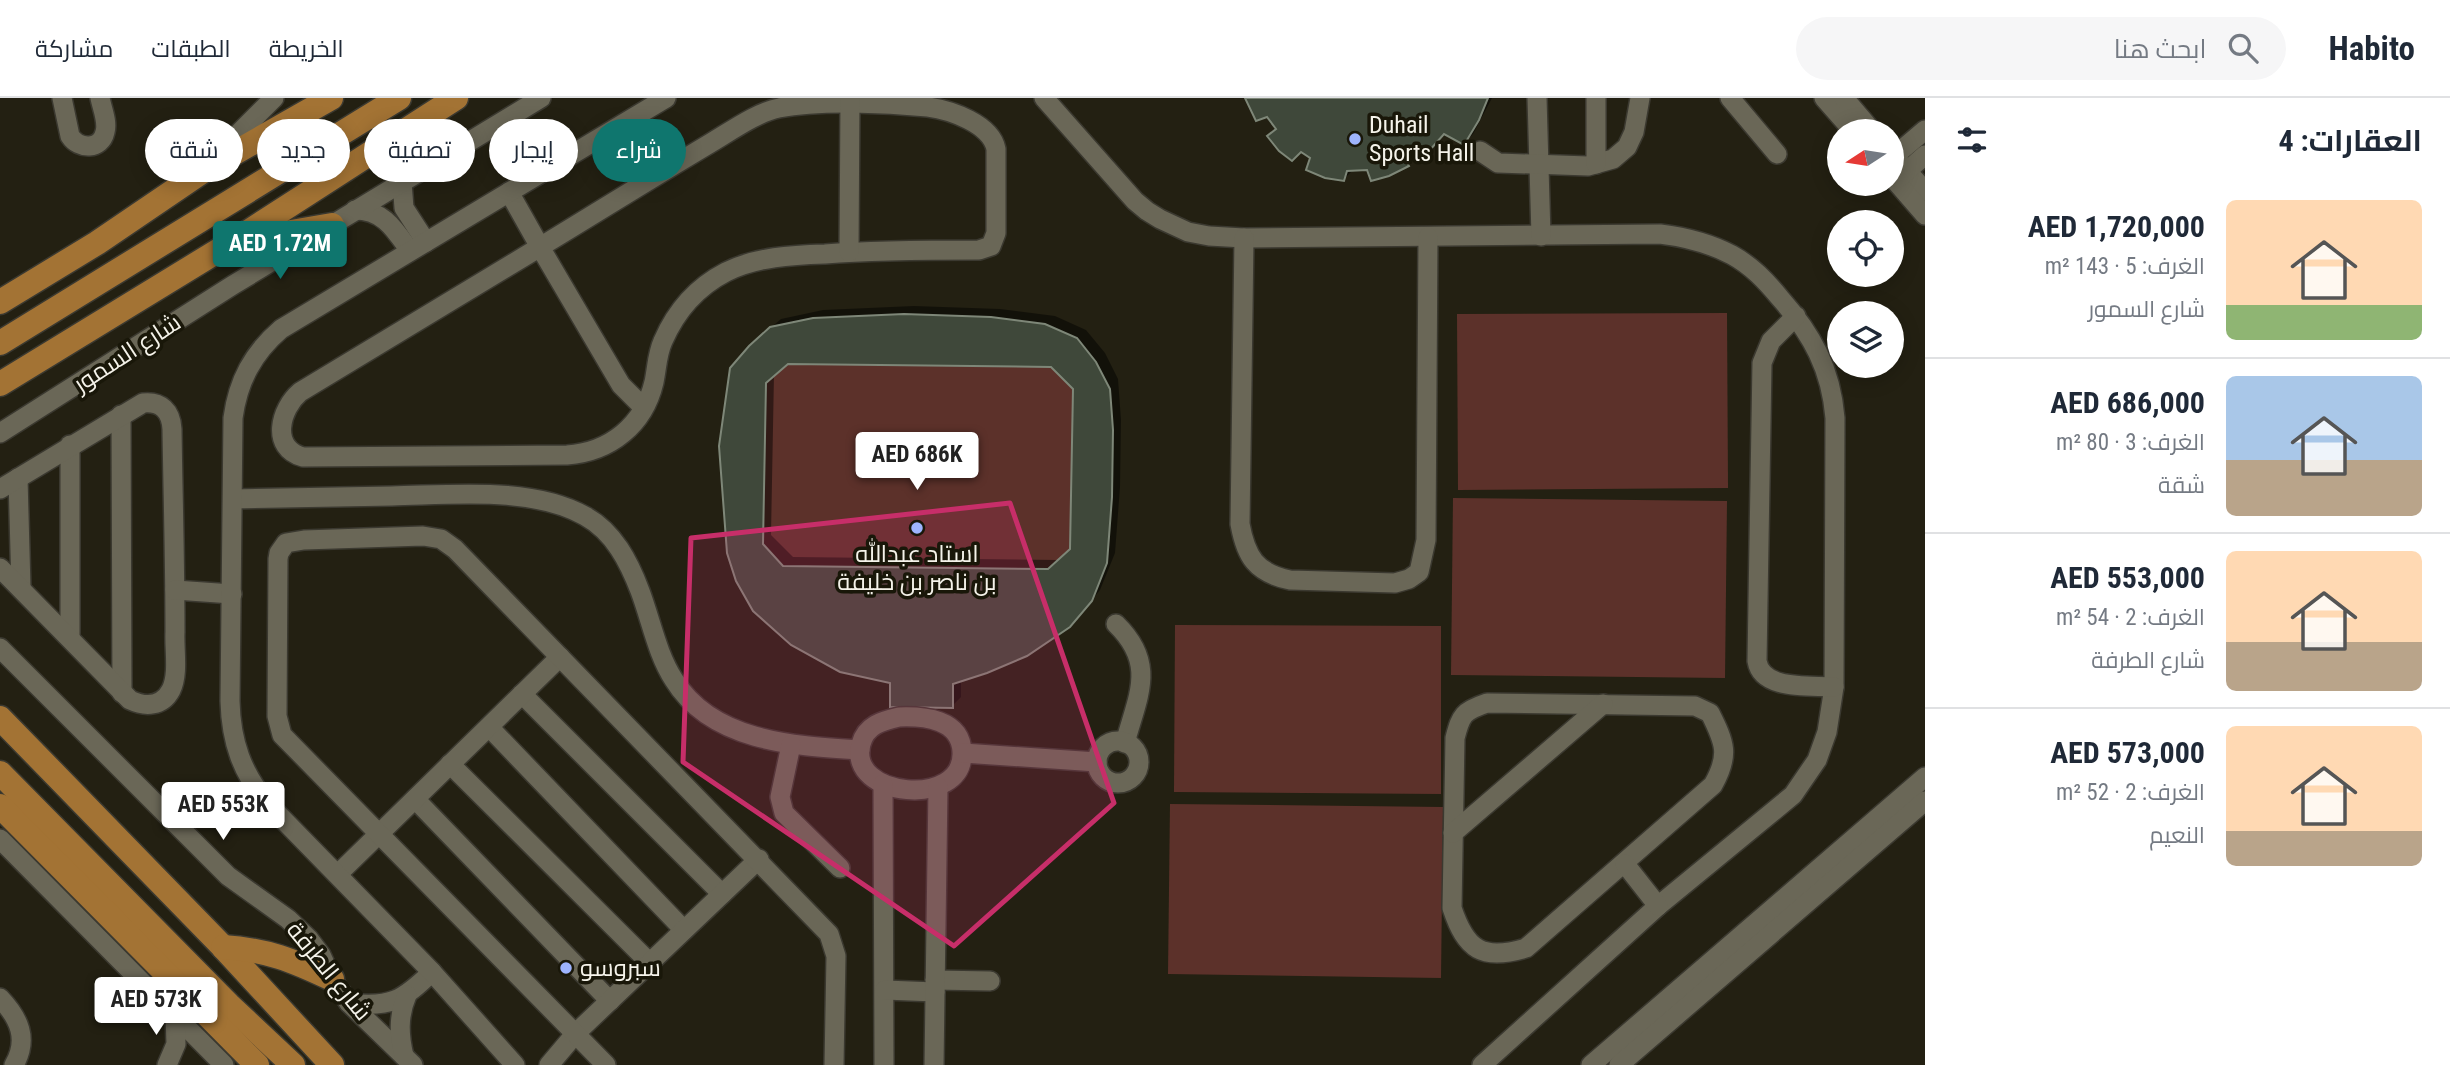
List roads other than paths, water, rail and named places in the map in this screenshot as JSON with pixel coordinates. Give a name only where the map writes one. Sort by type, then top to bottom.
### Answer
[{"type":"main road","points":[[243,148],[331,98]]},
{"type":"main road","points":[[0,343],[400,98]]},
{"type":"main road","name":"شارع السمور","points":[[0,384],[234,242],[456,98]]},
{"type":"main road","points":[[0,303],[97,243],[187,182]]},
{"type":"main road","points":[[234,242],[332,225]]},
{"type":"main road","points":[[0,718],[223,947],[332,1065]]},
{"type":"main road","points":[[0,773],[293,1065]]},
{"type":"main road","points":[[0,806],[257,1065]]},
{"type":"main road","points":[[223,947],[290,958],[332,979]]},
{"type":"street","points":[[62,98],[70,136],[79,145],[85,146],[97,144],[105,134],[100,98]]},
{"type":"street","points":[[243,130],[274,98]]},
{"type":"street","name":"شارع السمور","points":[[475,138],[541,98]]},
{"type":"street","points":[[515,1065],[432,972],[268,804],[246,774],[238,756],[231,719],[235,403],[244,375],[260,350],[281,329],[666,98]]},
{"type":"street","points":[[1044,98],[1135,201],[1160,219],[1188,232],[1244,238],[1660,234],[1697,241],[1748,264],[1763,277],[1796,316],[1820,355],[1834,399],[1834,687],[1823,746],[1802,784],[1781,806],[1658,906],[1482,1065]]},
{"type":"street","points":[[1537,98],[1541,236]]},
{"type":"street","points":[[1596,98],[1596,164]]},
{"type":"street","points":[[1480,151],[1498,163],[1588,166],[1613,159],[1627,147],[1634,132],[1640,98]]},
{"type":"street","points":[[1730,98],[1777,154]]},
{"type":"street","points":[[1824,98],[1842,119]]},
{"type":"street","points":[[1844,98],[1862,119]]},
{"type":"street","points":[[849,252],[850,101]]},
{"type":"street","points":[[850,101],[949,110],[971,121],[991,136],[996,149],[996,233],[991,246],[979,250],[796,255],[764,260],[728,271],[692,296],[672,323],[662,342],[653,383],[643,407],[624,434],[614,442],[580,454],[303,457],[293,452],[286,443],[282,434],[282,418],[287,404],[300,392],[680,161],[769,111],[850,101]]},
{"type":"street","points":[[1904,155],[1925,130]]},
{"type":"street","points":[[1904,163],[1925,155]]},
{"type":"street","points":[[1904,174],[1925,191]]},
{"type":"street","points":[[1904,181],[1925,215]]},
{"type":"street","points":[[402,182],[404,208],[418,247]]},
{"type":"street","name":"شارع السمور","points":[[0,433],[233,285],[402,182]]},
{"type":"street","points":[[509,192],[621,385],[643,407]]},
{"type":"street","points":[[355,210],[372,212],[386,219],[418,247]]},
{"type":"street","points":[[1244,238],[1240,524],[1247,552],[1254,562],[1276,577],[1290,580],[1395,583],[1409,579],[1419,572],[1426,540],[1428,237]]},
{"type":"street","points":[[1796,316],[1771,341],[1763,355],[1762,363],[1757,661],[1760,671],[1773,682],[1834,687]]},
{"type":"street","points":[[0,489],[143,403],[152,402],[167,411],[172,419],[175,590],[174,674],[170,691],[158,703],[148,705],[130,700],[0,568]]},
{"type":"street","points":[[121,415],[122,694]]},
{"type":"street","points":[[70,445],[70,637]]},
{"type":"street","points":[[18,478],[21,588]]},
{"type":"street","points":[[233,499],[463,494],[526,497],[567,508],[603,528],[632,567],[662,655],[674,680],[690,702],[715,720],[791,745],[860,750]]},
{"type":"street","points":[[606,1065],[286,740],[279,729],[278,559],[282,547],[292,541],[304,540],[423,536],[441,539],[455,549],[821,925],[834,944],[836,956],[834,1065]]},
{"type":"street","points":[[175,590],[232,594]]},
{"type":"street","points":[[1116,624],[1139,654],[1141,670],[1140,691],[1125,743]]},
{"type":"street","name":"شارع الطرفة","points":[[0,648],[228,876],[298,929],[321,955],[332,979],[349,1003],[409,1061]]},
{"type":"street","points":[[338,874],[560,657]]},
{"type":"street","points":[[522,694],[722,894]]},
{"type":"street","points":[[1486,703],[1695,706],[1710,713],[1725,745],[1723,767],[1713,785],[1526,948],[1508,953],[1491,953],[1475,948],[1460,932],[1452,908],[1454,833],[1455,738],[1460,719],[1469,709],[1486,703]]},
{"type":"street","points":[[1454,833],[1603,704]]},
{"type":"street","points":[[910,717],[933,719],[950,727],[957,735],[963,753],[956,774],[938,787],[911,789],[883,784],[873,779],[861,761],[860,750],[862,739],[877,723],[910,717]]},
{"type":"street","points":[[489,727],[684,930]]},
{"type":"street","points":[[1110,743],[1125,743],[1133,748],[1138,765],[1136,773],[1121,783],[1104,778],[1097,762],[1099,754],[1110,743]]},
{"type":"street","points":[[791,745],[780,797],[783,813],[840,868]]},
{"type":"street","points":[[963,753],[1097,762]]},
{"type":"street","points":[[450,764],[650,963]]},
{"type":"street","points":[[1619,1065],[1864,842],[1925,777]]},
{"type":"street","points":[[883,784],[884,1065]]},
{"type":"street","points":[[934,1065],[938,787]]},
{"type":"street","points":[[415,799],[610,1001]]},
{"type":"street","points":[[1591,1065],[1864,842],[1925,801]]},
{"type":"street","points":[[0,839],[224,1065]]},
{"type":"street","points":[[550,1065],[576,1033],[758,859]]},
{"type":"street","points":[[1625,864],[1658,906]]},
{"type":"street","points":[[349,1003],[379,1004],[407,995],[432,972]]},
{"type":"street","points":[[885,990],[990,981]]},
{"type":"street","points":[[407,995],[400,1020],[400,1038],[409,1061]]},
{"type":"street","points":[[0,998],[16,1016],[21,1030],[20,1052],[14,1065]]},
{"type":"street","points":[[167,1065],[176,1044],[175,1015]]},
{"type":"place","name":"Duhail Sports Hall","points":[[1355,139]]},
{"type":"place","name":"استاد عبدالله بن ناصر بن خليفة","points":[[917,528]]},
{"type":"place","name":"سبروسو","points":[[566,968]]}]
